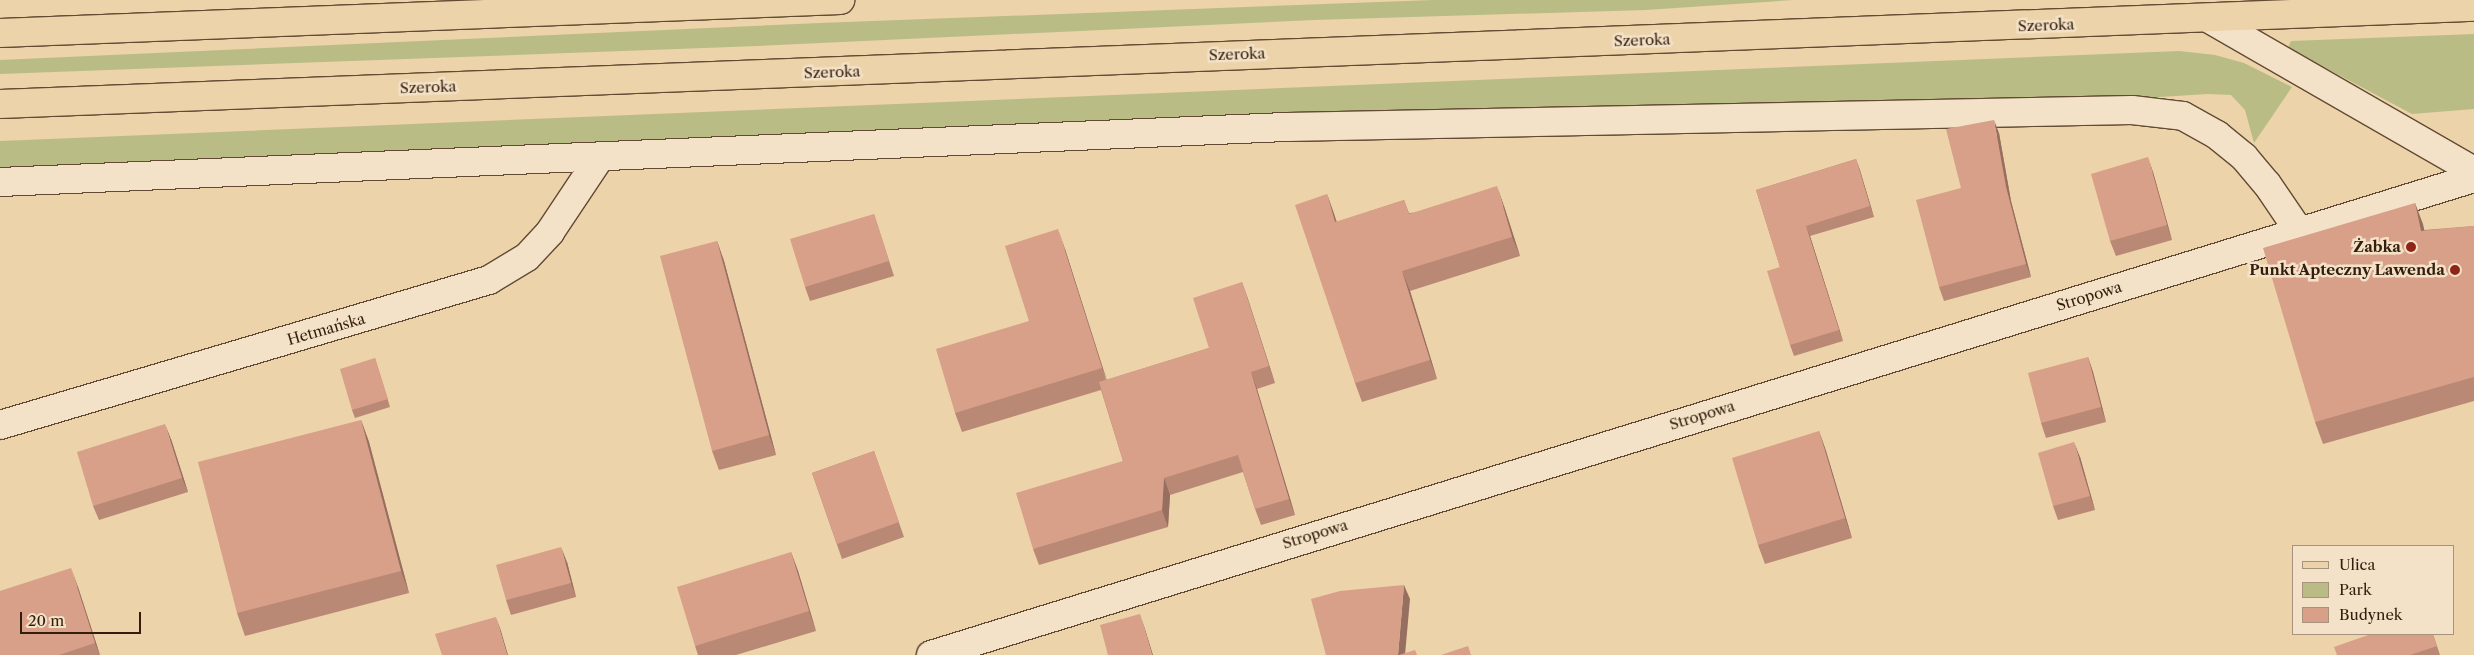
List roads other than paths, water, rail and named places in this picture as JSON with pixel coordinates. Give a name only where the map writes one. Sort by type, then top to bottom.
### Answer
[{"type":"main road","points":[[0,33],[840,0]]},
{"type":"main road","name":"Szeroka","points":[[0,104],[2474,8]]},
{"type":"street","points":[[2208,18],[2474,171]]},
{"type":"street","points":[[0,182],[1286,127],[2132,110],[2183,116],[2217,135],[2244,156],[2267,184],[2299,231]]},
{"type":"street","name":"Hetmańska","points":[[0,425],[489,280],[527,257],[544,239],[572,202],[600,157]]},
{"type":"street","name":"Stropowa","points":[[931,655],[2474,178]]},
{"type":"place","name":"Żabka","points":[[2411,247]]},
{"type":"place","name":"Punkt Apteczny Lawenda","points":[[2455,270]]}]
